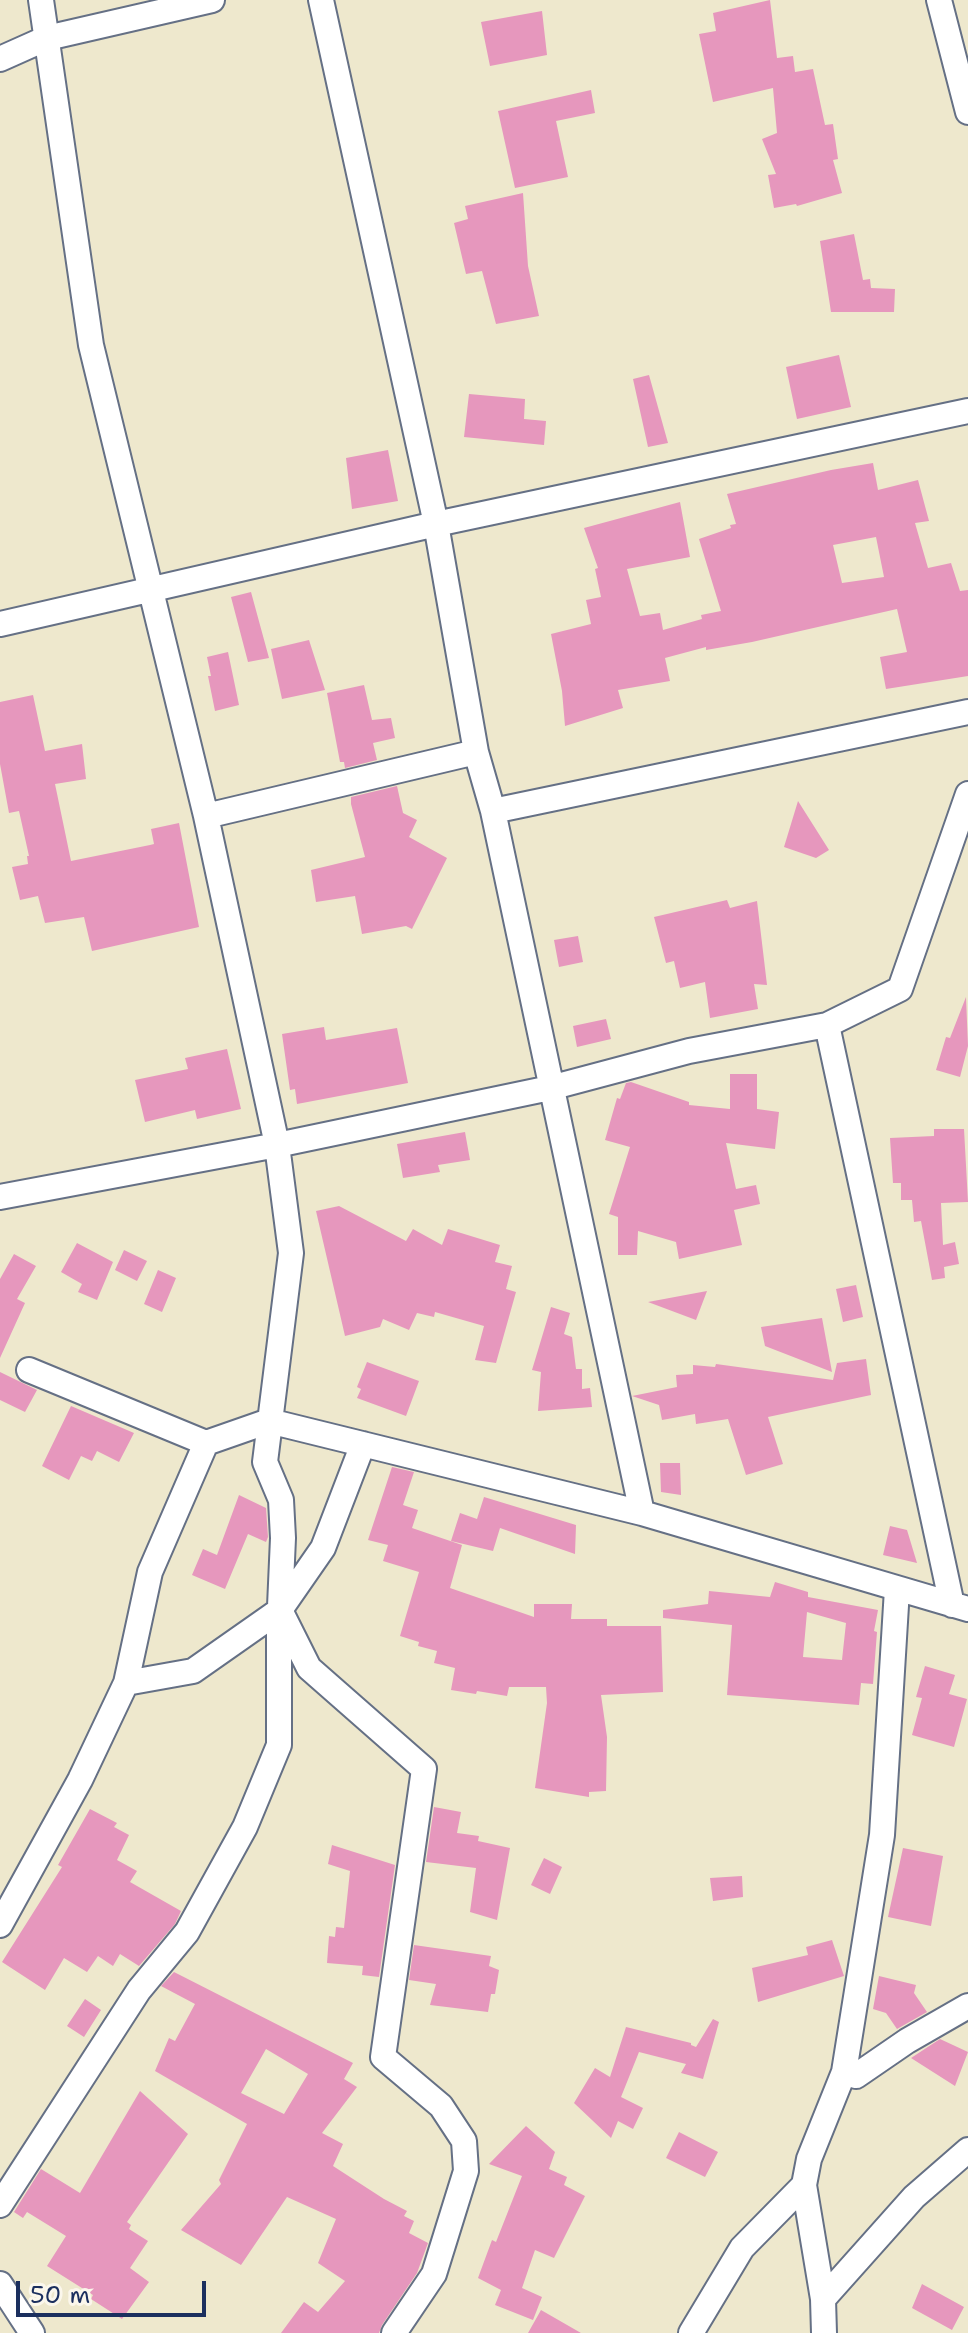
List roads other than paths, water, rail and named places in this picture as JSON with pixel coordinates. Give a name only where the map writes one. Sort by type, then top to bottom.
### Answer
[{"type":"street","points":[[0,2205],[139,1990],[187,1932],[245,1827],[279,1745],[282,1513],[281,1500],[265,1462],[291,1253],[277,1145],[206,816],[91,345],[41,0]]},
{"type":"street","points":[[0,59],[47,38],[212,0]]},
{"type":"street","points":[[321,0],[436,524],[476,752],[493,811],[642,1513]]},
{"type":"street","points":[[939,0],[968,112]]},
{"type":"street","points":[[0,624],[436,524],[968,411]]},
{"type":"street","points":[[493,811],[968,712]]},
{"type":"street","points":[[206,816],[476,752]]},
{"type":"street","points":[[0,1197],[277,1145],[550,1088],[689,1051],[827,1025],[900,989],[968,794]]},
{"type":"street","points":[[29,1370],[206,1443],[269,1421],[642,1513],[960,1607],[827,1025]]},
{"type":"street","points":[[0,1925],[80,1780],[126,1683],[150,1572],[206,1443]]},
{"type":"street","points":[[126,1683],[193,1671],[280,1610],[323,1548],[363,1444]]},
{"type":"street","points":[[824,2333],[823,2299],[804,2185],[809,2159],[844,2072],[882,1835],[897,1589]]},
{"type":"street","points":[[280,1610],[309,1668],[424,1769],[383,2057],[441,2106],[464,2141],[466,2171],[434,2274],[394,2333]]},
{"type":"street","points":[[844,2072],[856,2076],[907,2041],[968,2006]]},
{"type":"street","points":[[823,2299],[914,2197],[968,2150]]},
{"type":"street","points":[[691,2333],[742,2248],[804,2185]]},
{"type":"street","points":[[0,2284],[32,2333]]}]
